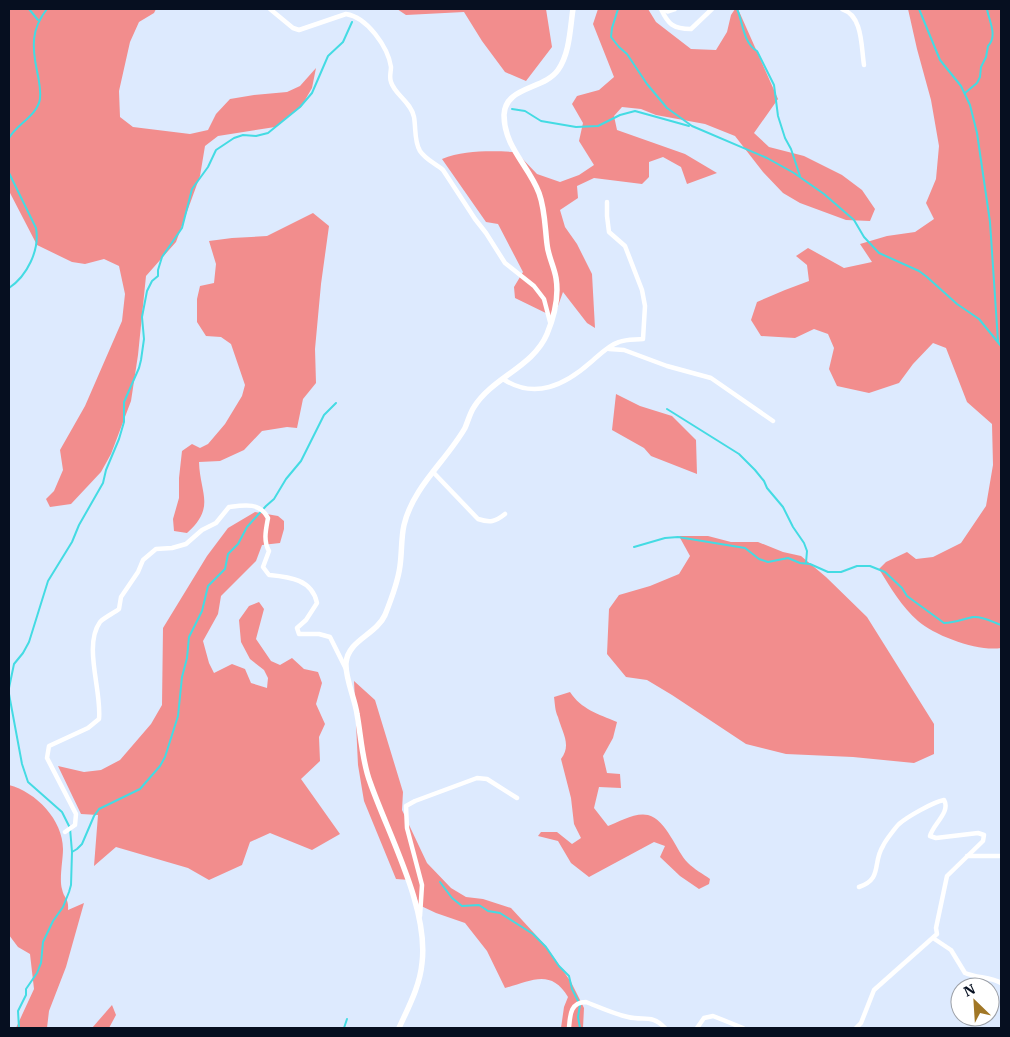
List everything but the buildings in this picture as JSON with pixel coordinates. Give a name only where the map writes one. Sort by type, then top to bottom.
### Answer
[{"type":"street","points":[[270,9],[293,28],[299,30],[346,14],[353,15],[376,35],[381,41],[391,67],[391,82],[410,106],[414,115],[419,149],[428,160],[443,170],[505,263],[534,286],[544,299],[551,323]]},
{"type":"street","points":[[346,670],[348,656],[353,646],[384,619],[400,568],[404,526],[412,504],[464,428],[482,396],[539,348],[551,323],[557,294],[556,277],[547,249],[540,195],[509,141],[504,114],[505,106],[513,96],[541,84],[551,78],[558,70],[564,59],[567,47],[572,9]]},
{"type":"street","points":[[662,9],[668,11],[674,9]]},
{"type":"street","points":[[662,9],[666,21],[680,29],[690,29],[712,9]]},
{"type":"street","points":[[842,9],[849,11],[856,19],[864,65]]},
{"type":"street","points":[[503,379],[514,386],[532,390],[553,387],[578,374],[618,342],[643,339],[645,306],[642,290],[626,246],[609,232],[606,216],[607,202]]},
{"type":"street","points":[[607,349],[624,350],[667,366],[711,378],[772,421]]},
{"type":"street","points":[[433,472],[478,519],[492,522],[505,514]]},
{"type":"street","points":[[65,832],[74,825],[76,814],[47,758],[49,746],[88,728],[99,719],[100,710],[94,660],[94,636],[101,622],[119,609],[121,597],[138,572],[143,560],[156,548],[172,548],[186,544],[202,530],[216,523],[229,508],[247,504],[265,512],[268,518],[265,531],[269,551],[263,567],[269,575],[297,579],[308,586],[315,594],[317,603],[306,620],[297,628],[299,634],[318,634],[330,637],[346,670],[355,701],[368,778],[410,885],[420,925]]},
{"type":"street","points":[[399,1028],[417,984],[423,962],[420,925],[422,886],[407,828],[406,806],[415,800],[477,778],[487,779],[517,798]]},
{"type":"street","points":[[856,1028],[862,1026],[874,990],[937,934],[936,928],[947,876],[983,841],[984,835],[978,833],[936,838],[930,836],[946,810],[944,800],[936,801],[898,824],[882,847],[873,879],[867,884],[858,886]]},
{"type":"street","points":[[967,856],[1001,856]]},
{"type":"street","points":[[933,938],[951,950],[965,974],[997,980],[1001,983]]},
{"type":"street","points":[[569,1028],[570,1013],[575,1005],[581,1002],[586,1002],[629,1018],[657,1020],[665,1028]]},
{"type":"street","points":[[697,1028],[704,1018],[713,1016],[743,1028]]},
{"type":"shaded area","points":[[9,9],[156,9],[154,13],[139,22],[130,42],[119,91],[120,117],[133,127],[190,134],[208,130],[216,114],[230,99],[287,92],[300,86],[316,68],[312,88],[301,107],[275,127],[218,136],[205,146],[200,176],[176,242],[146,276],[131,401],[111,454],[101,472],[71,504],[50,507],[46,499],[54,491],[63,470],[60,450],[85,406],[122,321],[125,294],[119,266],[104,259],[85,264],[72,262],[37,245],[9,191]]},
{"type":"shaded area","points":[[397,9],[546,9],[552,47],[526,81],[505,72],[464,12],[406,15]]},
{"type":"shaded area","points":[[598,9],[648,9],[656,22],[691,49],[716,50],[727,32],[731,15],[735,9],[738,9],[778,99],[754,133],[769,147],[804,156],[842,175],[862,190],[875,209],[870,221],[846,220],[800,203],[783,193],[763,172],[735,136],[705,124],[656,115],[641,109],[622,107],[614,116],[617,130],[685,154],[717,173],[687,184],[681,167],[663,157],[649,162],[649,177],[642,184],[594,178],[577,186],[578,198],[560,210],[565,227],[577,244],[592,274],[595,328],[587,323],[563,292],[554,317],[515,298],[514,287],[523,272],[498,224],[486,222],[442,159],[488,151],[516,152],[537,174],[560,182],[579,175],[594,165],[579,141],[583,123],[572,104],[577,96],[599,90],[614,77],[593,24]]},
{"type":"shaded area","points":[[908,9],[1001,9],[1001,648],[981,648],[958,642],[926,627],[902,603],[879,569],[886,562],[907,552],[916,559],[933,557],[961,543],[986,506],[993,465],[992,424],[967,402],[946,348],[933,343],[913,364],[899,383],[869,393],[837,386],[829,369],[834,348],[828,334],[814,329],[795,338],[761,336],[751,320],[757,302],[809,281],[807,265],[796,256],[808,248],[844,268],[872,262],[860,244],[887,236],[915,232],[934,219],[926,203],[936,179],[939,146],[931,100]]},
{"type":"shaded area","points":[[313,213],[329,226],[315,349],[316,383],[303,399],[297,428],[287,427],[262,431],[244,450],[220,461],[199,462],[204,508],[196,524],[187,533],[174,531],[173,519],[179,498],[182,451],[192,444],[200,448],[208,444],[225,424],[242,396],[245,385],[231,344],[221,337],[206,336],[197,322],[197,299],[200,286],[214,283],[216,264],[209,241],[267,236]]},
{"type":"shaded area","points":[[616,394],[640,406],[672,416],[696,440],[697,474],[651,456],[644,448],[612,430]]},
{"type":"shaded area","points":[[255,512],[278,516],[284,521],[280,543],[262,545],[256,561],[221,596],[218,614],[203,641],[214,673],[232,664],[245,669],[251,683],[267,688],[268,678],[264,670],[250,659],[241,642],[239,620],[249,606],[259,602],[264,609],[256,639],[271,661],[280,665],[292,658],[304,669],[318,672],[322,683],[316,704],[325,724],[319,737],[320,761],[301,779],[340,834],[312,850],[270,833],[250,842],[242,865],[209,880],[188,868],[116,847],[94,866],[98,815],[81,814],[58,766],[84,772],[101,770],[120,760],[151,724],[162,705],[163,628],[207,556],[228,528]]},
{"type":"shaded area","points":[[679,536],[708,536],[731,542],[758,542],[783,552],[801,556],[826,577],[867,617],[934,724],[934,754],[914,763],[853,757],[786,754],[746,744],[647,680],[626,677],[607,654],[609,609],[619,595],[650,586],[679,574],[690,556]]},
{"type":"shaded area","points":[[354,681],[375,700],[403,792],[402,810],[427,863],[451,888],[466,897],[483,899],[511,908],[545,945],[571,982],[584,1008],[583,1028],[561,1028],[564,1007],[568,997],[555,982],[540,979],[505,988],[487,951],[465,923],[419,905],[410,880],[396,879],[364,801],[358,765]]},
{"type":"shaded area","points":[[570,692],[585,707],[617,722],[613,738],[603,756],[607,773],[620,774],[621,788],[599,787],[594,808],[608,826],[643,814],[655,818],[666,829],[688,863],[710,879],[709,884],[699,889],[680,876],[660,857],[665,846],[654,842],[589,877],[571,863],[558,841],[538,836],[541,832],[557,832],[572,844],[581,838],[574,824],[571,798],[561,759],[566,749],[566,744],[556,712],[554,697]]},
{"type":"shaded area","points":[[9,785],[29,794],[53,818],[62,838],[61,885],[68,903],[68,910],[84,903],[66,967],[49,1011],[47,1028],[16,1028],[34,989],[30,954],[18,947],[9,935]]},
{"type":"shaded area","points":[[112,1005],[116,1015],[109,1028],[92,1028]]},
{"type":"waterway","points":[[29,9],[38,20]]},
{"type":"waterway","points":[[9,138],[35,110],[40,99],[40,85],[34,54],[34,38],[38,24],[47,9]]},
{"type":"waterway","points":[[618,9],[611,37],[627,54],[647,84],[667,108],[692,126],[767,158],[794,173],[824,194],[854,220],[864,237],[879,253],[919,271],[927,277],[957,304],[979,319],[1001,346]]},
{"type":"waterway","points":[[737,9],[746,38],[757,51],[774,85],[778,116],[800,176]]},
{"type":"waterway","points":[[919,9],[940,60],[961,86],[970,105],[977,133],[990,222],[998,341]]},
{"type":"waterway","points":[[965,93],[977,83],[988,46],[991,42],[993,33],[987,9]]},
{"type":"waterway","points":[[9,688],[14,664],[29,642],[48,581],[72,542],[79,525],[103,483],[124,422],[124,402],[141,360],[144,339],[142,317],[147,291],[152,281],[158,276],[162,257],[182,228],[192,189],[208,167],[216,150],[234,138],[243,135],[256,136],[268,133],[300,107],[312,93],[328,56],[343,42],[352,22]]},
{"type":"waterway","points":[[512,109],[525,111],[541,121],[576,127],[598,126],[620,115],[635,111],[689,126]]},
{"type":"waterway","points":[[9,173],[36,228],[37,236],[34,253],[27,270],[9,288]]},
{"type":"waterway","points":[[72,852],[82,844],[99,809],[140,789],[160,766],[165,757],[178,716],[189,637],[202,611],[208,586],[225,569],[228,554],[238,544],[247,527],[274,499],[286,479],[301,461],[324,415],[336,403]]},
{"type":"waterway","points":[[667,409],[739,454],[755,470],[783,507],[804,543],[807,551],[806,563]]},
{"type":"waterway","points":[[634,547],[665,538],[678,537],[745,548],[759,559],[768,562],[788,558],[800,563],[810,564],[828,572],[841,572],[857,566],[870,566],[885,572],[902,588],[907,596],[944,623],[977,617],[1001,625]]},
{"type":"waterway","points":[[9,694],[22,764],[28,782],[62,812],[70,828],[72,852],[69,892],[63,907],[53,921],[43,942],[41,963],[37,973],[26,989],[26,995],[18,1011],[19,1028]]},
{"type":"waterway","points":[[440,882],[452,898],[462,906],[479,905],[488,911],[500,913],[533,934],[546,947],[559,966],[569,976],[572,989],[580,1005],[578,1017],[580,1028]]},
{"type":"waterway","points":[[344,1028],[347,1019]]}]
